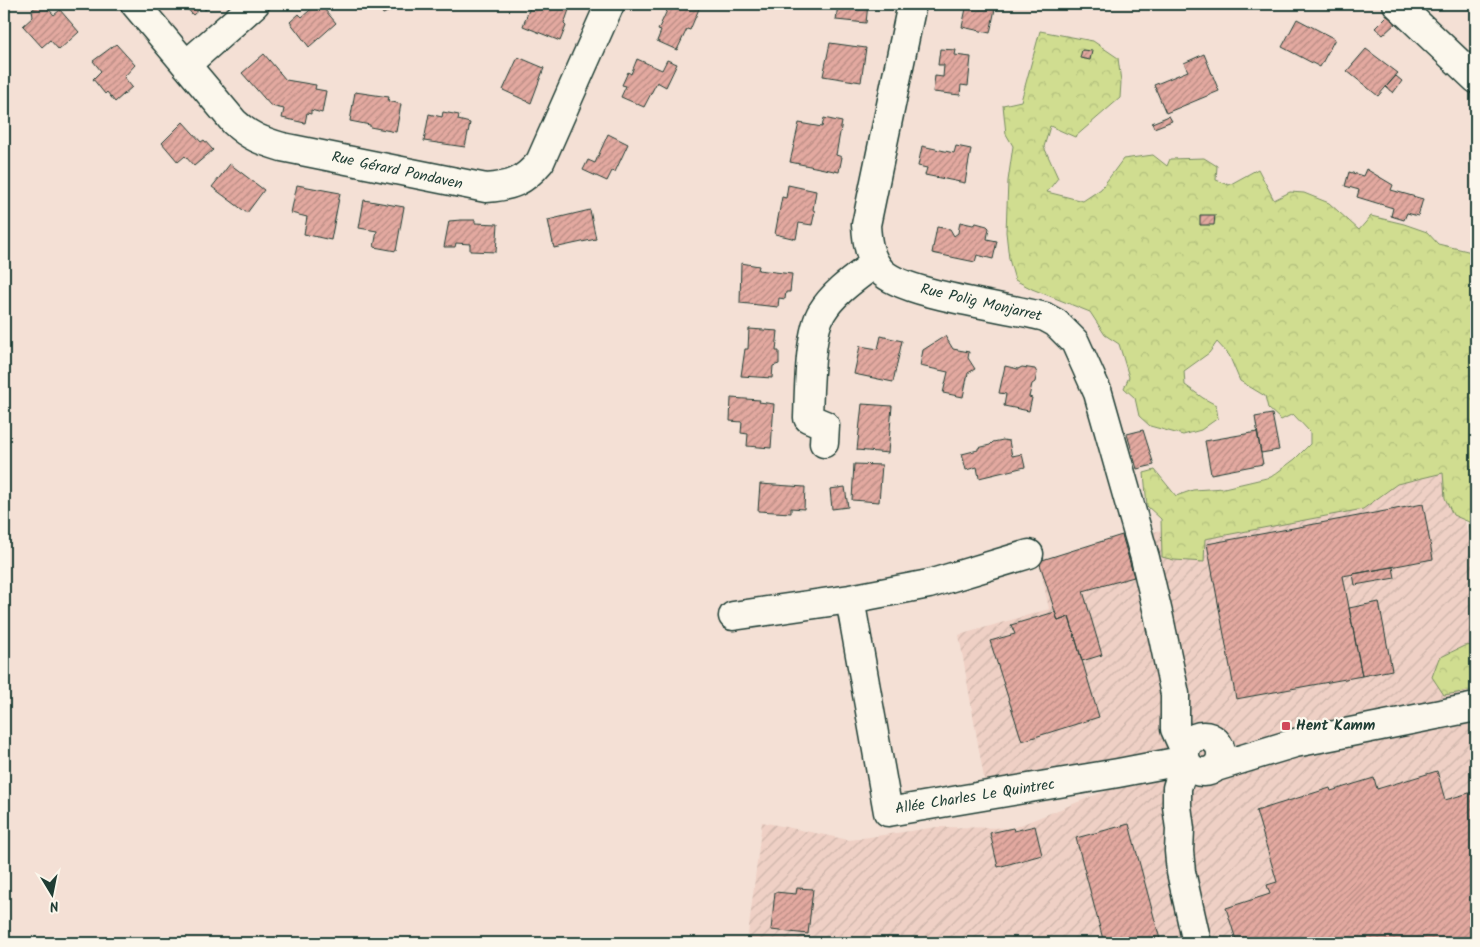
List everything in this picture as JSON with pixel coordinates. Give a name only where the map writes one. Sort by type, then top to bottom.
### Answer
[{"type":"street","name":"Rue Gérard Pondaven","points":[[135,4],[234,122],[247,134],[260,140],[486,188],[509,186],[528,176],[540,162],[610,4]]},
{"type":"street","points":[[186,65],[255,4]]},
{"type":"street","name":"Rue Polig Monjarret","points":[[912,4],[866,224],[868,245],[876,263],[886,275],[917,289],[1045,317],[1056,323],[1075,342],[1092,378],[1104,412],[1145,558],[1175,694],[1176,729],[1201,756]]},
{"type":"street","points":[[1397,4],[1476,79]]},
{"type":"street","points":[[824,443],[825,425],[808,418],[813,345],[818,320],[837,294],[876,263]]},
{"type":"street","points":[[733,616],[850,599],[929,584],[1029,554]]},
{"type":"street","name":"Allée Charles Le Quintrec","points":[[850,599],[888,812],[1118,773],[1201,756]]},
{"type":"street","points":[[1197,943],[1181,872],[1179,851],[1180,829],[1176,806],[1177,788],[1181,775],[1201,756],[1247,759],[1295,743],[1476,707]]},
{"type":"shaded area","points":[[1450,457],[1476,570],[1476,943],[747,943],[762,822],[849,840],[937,827],[1013,828],[1133,780],[985,784],[959,635],[1049,609],[1039,561]]},
{"type":"green space","points":[[1040,31],[1093,41],[1118,58],[1121,82],[1120,98],[1075,137],[1050,126],[1044,147],[1058,178],[1047,192],[1083,201],[1101,189],[1123,159],[1153,155],[1167,166],[1170,159],[1204,158],[1217,166],[1216,180],[1229,185],[1258,169],[1274,200],[1290,192],[1304,193],[1329,203],[1359,230],[1371,216],[1427,232],[1438,244],[1476,253],[1476,587],[1469,522],[1453,515],[1445,498],[1443,473],[1397,484],[1363,509],[1205,539],[1204,562],[1174,560],[1162,557],[1161,519],[1147,506],[1144,473],[1155,470],[1176,496],[1193,490],[1224,488],[1271,477],[1295,459],[1310,444],[1310,432],[1293,414],[1281,420],[1268,408],[1265,396],[1240,381],[1229,355],[1217,342],[1209,353],[1184,371],[1185,385],[1216,405],[1218,418],[1201,430],[1183,435],[1150,426],[1139,416],[1135,398],[1124,388],[1129,377],[1119,344],[1105,335],[1090,312],[1032,289],[1015,280],[1009,259],[1006,232],[1008,181],[1013,146],[1006,134],[1003,105],[1021,101]]},
{"type":"green space","points":[[1476,645],[1476,690],[1444,695],[1432,677],[1439,658],[1464,646]]},
{"type":"building","points":[[39,4],[44,4],[54,15],[60,10],[79,32],[59,50],[50,40],[42,47],[23,26],[33,17],[32,10]]},
{"type":"building","points":[[183,4],[213,4],[205,10],[203,6],[193,15]]},
{"type":"building","points":[[317,4],[320,4],[336,23],[309,47],[290,22],[299,14],[302,17]]},
{"type":"building","points":[[378,4],[406,4],[383,14]]},
{"type":"building","points":[[531,4],[571,4],[560,41],[523,26]]},
{"type":"building","points":[[670,4],[701,4],[690,30],[687,29],[677,50],[657,41],[661,31],[658,30]]},
{"type":"building","points":[[838,4],[868,4],[866,23],[836,20]]},
{"type":"building","points":[[967,4],[996,4],[990,33],[962,27]]},
{"type":"building","points":[[1387,16],[1396,23],[1383,35],[1375,28]]},
{"type":"building","points":[[1297,19],[1335,39],[1320,67],[1282,47]]},
{"type":"building","points":[[830,43],[866,48],[861,82],[823,76]]},
{"type":"building","points":[[116,44],[135,65],[124,77],[132,87],[115,102],[107,92],[105,94],[93,79],[101,71],[93,61]]},
{"type":"building","points":[[940,49],[956,50],[955,55],[971,57],[968,86],[961,85],[960,95],[933,92],[935,76],[943,77],[944,65],[938,65]]},
{"type":"building","points":[[1366,49],[1398,73],[1378,96],[1347,71]]},
{"type":"building","points":[[1082,50],[1092,51],[1090,60],[1080,58]]},
{"type":"building","points":[[264,54],[286,80],[316,85],[315,89],[326,91],[322,113],[311,110],[311,114],[307,113],[305,123],[282,118],[284,109],[271,106],[242,73]]},
{"type":"building","points":[[1204,54],[1219,91],[1166,113],[1154,85],[1188,71],[1184,63]]},
{"type":"building","points":[[518,57],[544,68],[531,103],[503,90]]},
{"type":"building","points":[[637,59],[662,70],[667,60],[677,64],[666,87],[657,82],[644,107],[621,97],[626,86],[622,85],[628,72],[631,74]]},
{"type":"building","points":[[1396,76],[1402,81],[1393,93],[1386,87]]},
{"type":"building","points":[[355,92],[389,97],[388,101],[401,104],[396,132],[350,121]]},
{"type":"building","points":[[443,112],[459,115],[458,120],[470,123],[465,147],[424,141],[429,114],[442,117]]},
{"type":"building","points":[[1169,116],[1172,121],[1154,128],[1152,123]]},
{"type":"building","points":[[824,118],[842,122],[836,155],[842,157],[839,172],[790,162],[799,123],[822,127]]},
{"type":"building","points":[[183,122],[201,142],[204,140],[213,150],[194,166],[185,156],[178,162],[162,143]]},
{"type":"building","points":[[608,134],[628,144],[615,172],[612,171],[607,181],[583,170],[588,160],[595,163]]},
{"type":"building","points":[[922,146],[954,153],[956,146],[971,149],[965,183],[925,175],[927,168],[918,166]]},
{"type":"building","points":[[230,164],[264,190],[247,213],[212,187]]},
{"type":"building","points":[[1366,169],[1393,185],[1391,190],[1423,199],[1418,216],[1407,213],[1404,220],[1391,216],[1393,208],[1357,197],[1359,190],[1345,186],[1349,172],[1363,176]]},
{"type":"building","points":[[297,185],[340,193],[331,240],[304,234],[307,217],[291,213]]},
{"type":"building","points":[[788,185],[816,191],[812,225],[799,223],[796,239],[775,234],[782,197],[786,198]]},
{"type":"building","points":[[364,200],[404,207],[396,251],[374,247],[377,231],[359,228]]},
{"type":"building","points":[[590,210],[596,239],[554,248],[548,220]]},
{"type":"building","points":[[1200,215],[1215,215],[1214,225],[1200,225]]},
{"type":"building","points":[[1476,216],[1476,241],[1469,239]]},
{"type":"building","points":[[475,220],[475,223],[498,224],[496,252],[470,251],[470,244],[456,243],[455,247],[444,247],[449,221]]},
{"type":"building","points":[[960,222],[973,225],[976,223],[989,228],[987,239],[997,241],[993,259],[977,255],[975,262],[932,253],[937,227],[950,229],[954,236],[958,233]]},
{"type":"building","points":[[741,263],[759,266],[758,270],[792,274],[790,292],[786,292],[785,299],[779,298],[778,307],[740,303]]},
{"type":"building","points":[[749,329],[778,331],[776,351],[779,351],[779,364],[773,366],[772,378],[741,376],[745,349],[748,349]]},
{"type":"building","points":[[881,336],[902,341],[893,382],[854,374],[860,346],[878,349]]},
{"type":"building","points":[[945,336],[953,349],[969,352],[968,358],[975,369],[968,373],[963,397],[943,393],[948,372],[920,366],[923,350]]},
{"type":"building","points":[[1005,366],[1018,369],[1022,367],[1035,369],[1037,373],[1029,397],[1032,398],[1029,411],[1004,406],[1006,394],[999,393]]},
{"type":"building","points":[[731,398],[760,400],[759,402],[774,404],[771,448],[747,446],[748,434],[741,433],[742,422],[730,421]]},
{"type":"building","points":[[862,404],[892,406],[888,453],[857,450]]},
{"type":"building","points":[[1272,414],[1279,450],[1261,453],[1255,417]]},
{"type":"building","points":[[1143,430],[1154,465],[1137,469],[1127,434]]},
{"type":"building","points":[[1257,432],[1263,464],[1211,474],[1205,441]]},
{"type":"building","points":[[1003,440],[1009,441],[1012,456],[1022,454],[1025,467],[979,478],[977,467],[966,470],[962,454]]},
{"type":"building","points":[[854,464],[882,465],[879,502],[852,500]]},
{"type":"building","points":[[760,484],[805,487],[804,509],[791,508],[791,513],[758,511]]},
{"type":"building","points":[[845,487],[848,507],[832,509],[830,489]]},
{"type":"building","points":[[1423,504],[1433,559],[1343,576],[1362,676],[1236,699],[1207,544]]},
{"type":"building","points":[[1122,535],[1134,577],[1083,591],[1102,655],[1082,661],[1069,617],[1058,621],[1039,561]]},
{"type":"building","points":[[1393,567],[1395,578],[1355,585],[1353,574]]},
{"type":"building","points":[[1379,602],[1392,670],[1362,676],[1349,608]]},
{"type":"building","points":[[1055,612],[1058,621],[1069,617],[1099,717],[1022,741],[990,641],[1015,634],[1011,625]]},
{"type":"building","points":[[1437,771],[1445,800],[1476,791],[1476,943],[1237,943],[1226,908],[1270,894],[1267,885],[1277,882],[1256,811],[1330,788],[1331,791],[1374,778],[1377,789]]},
{"type":"building","points":[[1129,824],[1161,943],[1104,943],[1076,838]]},
{"type":"building","points":[[1035,826],[1042,855],[998,867],[990,833],[1013,828],[1014,831]]},
{"type":"building","points":[[797,888],[813,889],[808,934],[771,930],[775,892],[796,894]]},
{"type":"place","name":"Hent Kamm","points":[[1286,726]]}]
